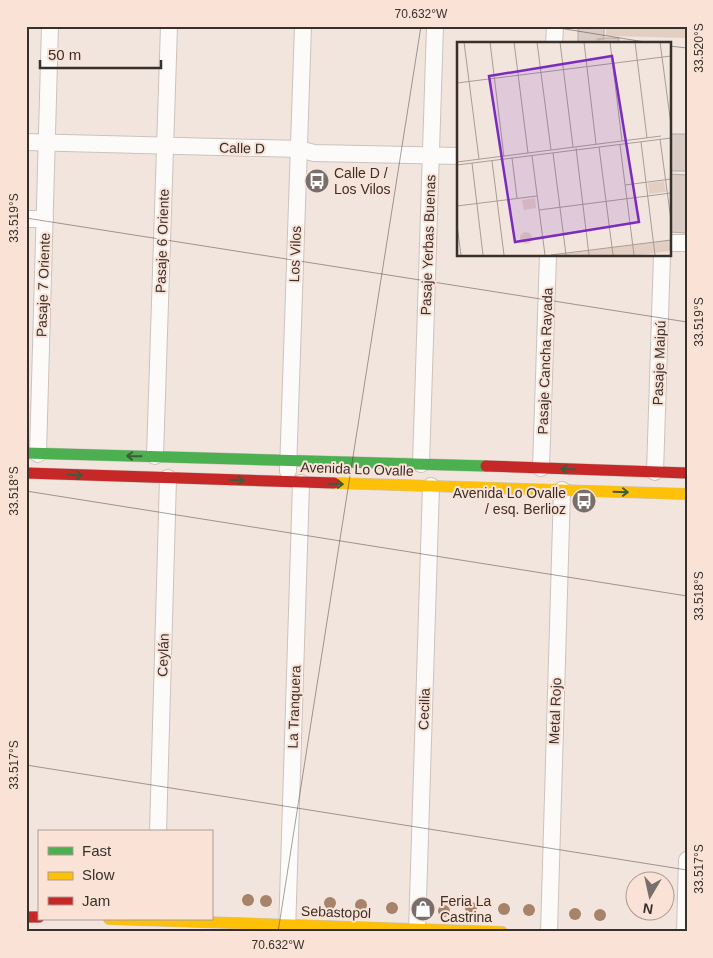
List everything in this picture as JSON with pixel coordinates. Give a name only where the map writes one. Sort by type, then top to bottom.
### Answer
[{"type":"main road","name":"Avenida Lo Ovalle","points":[[32,453],[687,472]]},
{"type":"main road","name":"Avenida Lo Ovalle","points":[[26,473],[687,494]]},
{"type":"main road","name":"Sebastopol","points":[[117,920],[155,924],[502,932]]},
{"type":"street","name":"Pasaje 7 Oriente","points":[[32,453],[45,219],[50,26]]},
{"type":"street","name":"Pasaje 6 Oriente","points":[[155,456],[170,26]]},
{"type":"street","name":"Los Vilos","points":[[294,482],[288,460],[303,26]]},
{"type":"street","name":"Pasaje Yerbas Buenas","points":[[421,464],[435,26]]},
{"type":"street","points":[[554,42],[555,26]]},
{"type":"street","name":"Calle D","points":[[26,142],[299,149],[314,153],[457,156]]},
{"type":"street","points":[[26,219],[45,219]]},
{"type":"street","points":[[670,243],[687,243]]},
{"type":"street","name":"Pasaje Cancha Rayada","points":[[541,468],[548,256]]},
{"type":"street","name":"Pasaje Maipú","points":[[656,472],[662,256]]},
{"type":"street","name":"Ceylán","points":[[158,830],[168,478]]},
{"type":"street","name":"La Tranquera","points":[[287,928],[294,482]]},
{"type":"street","name":"Cecilia","points":[[417,930],[431,486]]},
{"type":"street","name":"Metal Rojo","points":[[549,932],[562,490]]},
{"type":"street","points":[[685,932],[687,860]]},
{"type":"shaded area","points":[[606,26],[687,26],[687,38],[606,36]]},
{"type":"building","points":[[578,26],[604,26],[604,39],[597,39],[597,42],[578,42]]},
{"type":"building","points":[[619,38],[619,42],[599,42],[599,39]]},
{"type":"building","points":[[670,134],[687,134],[687,171],[670,171]]},
{"type":"building","points":[[670,174],[687,175],[687,233],[670,232]]},
{"type":"traffic: fast","points":[[26,453],[486,466]]},
{"type":"traffic: slow","points":[[334,483],[687,494]]},
{"type":"traffic: slow","points":[[139,920],[502,932]]},
{"type":"traffic: jam","points":[[486,466],[687,473]]},
{"type":"traffic: jam","points":[[26,473],[334,483]]},
{"type":"traffic: jam","points":[[26,917],[38,917]]},
{"type":"place","name":"Calle D / Los Vilos","points":[[317,181]]},
{"type":"place","name":"Avenida Lo Ovalle / esq. Berlioz","points":[[584,501]]},
{"type":"place","name":"Feria La Castrina","points":[[423,909]]}]
